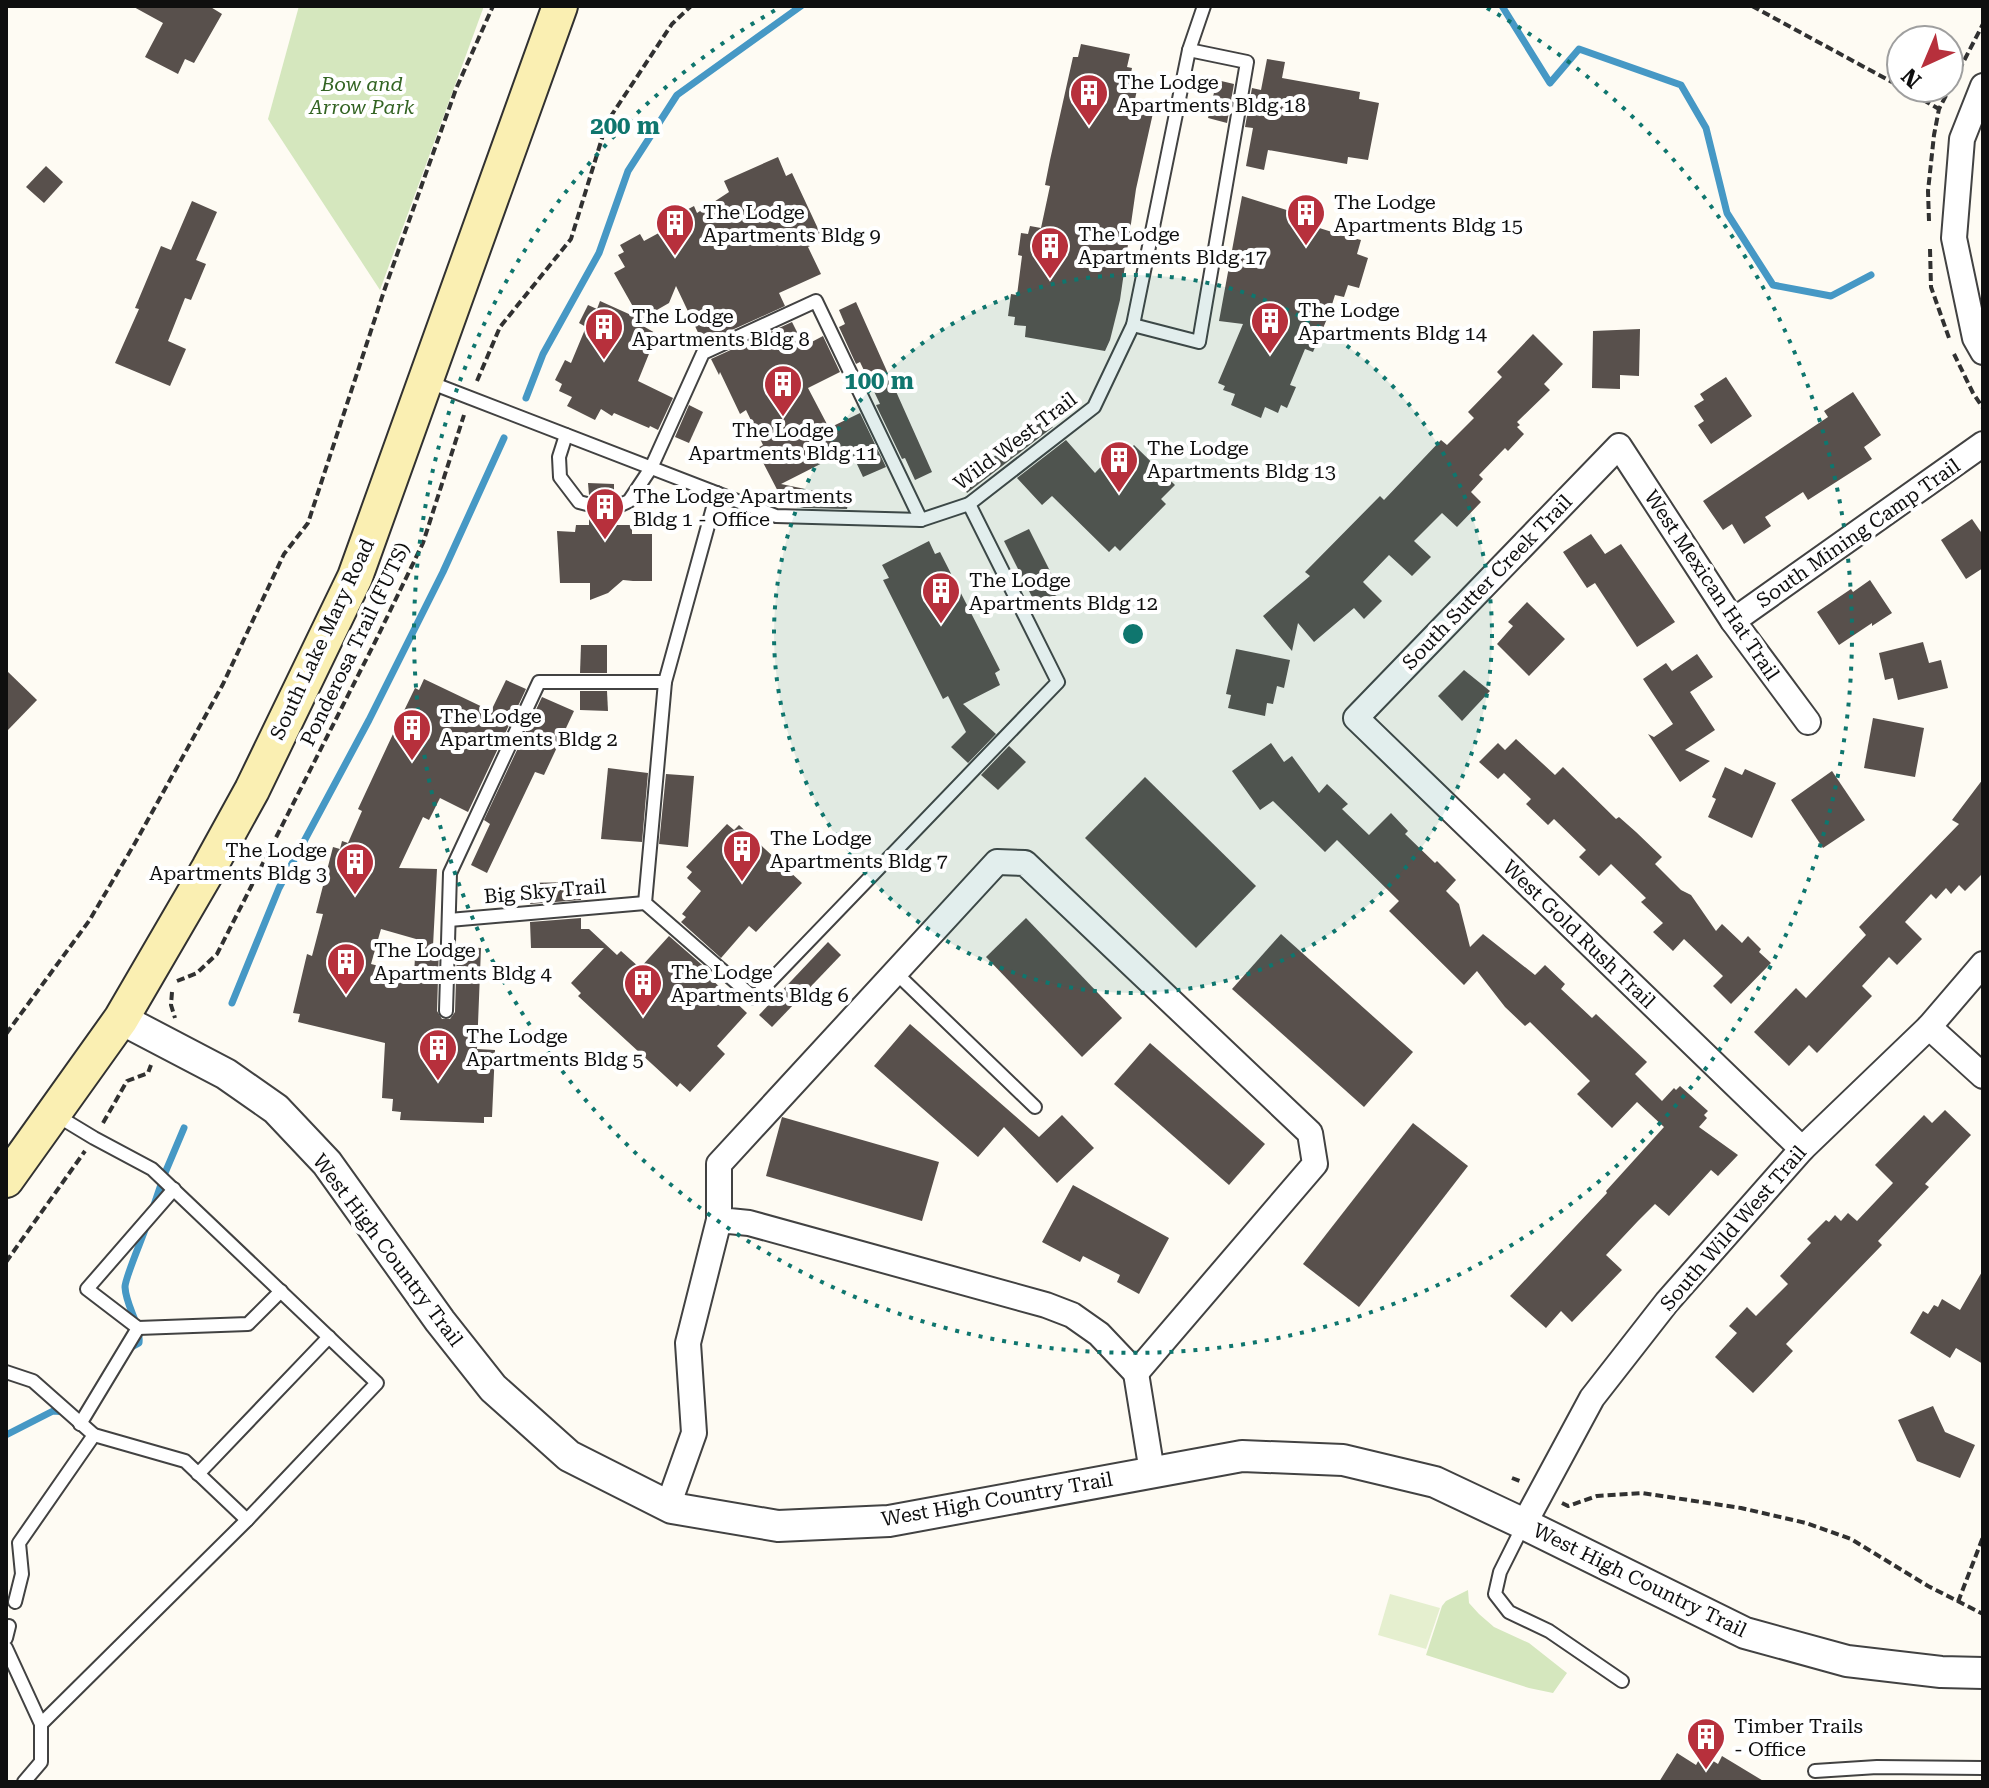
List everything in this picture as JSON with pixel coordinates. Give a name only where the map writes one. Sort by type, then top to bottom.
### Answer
[{"type":"main road","name":"South Lake Mary Road","points":[[6,1180],[121,1019],[252,790],[355,577],[560,6]]},
{"type":"street","points":[[1983,86],[1962,139],[1954,238],[1975,338],[1983,352]]},
{"type":"street","name":"South Mining Camp Trail","points":[[1733,621],[1983,444]]},
{"type":"street","name":"West Mexican Hat Trail","points":[[1619,446],[1733,621],[1808,722]]},
{"type":"street","name":"South Sutter Creek Trail","points":[[1356,718],[1619,446]]},
{"type":"street","name":"West Gold Rush Trail","points":[[1356,718],[1802,1149]]},
{"type":"street","points":[[668,1506],[694,1433],[688,1343],[719,1220],[719,1164],[997,862],[1025,863],[1310,1133],[1315,1164],[1136,1373]]},
{"type":"street","name":"South Wild West Trail","points":[[1524,1524],[1592,1398],[1667,1302],[1802,1149],[1929,1027],[1983,964]]},
{"type":"street","name":"West High Country Trail","points":[[121,1019],[226,1074],[276,1109],[327,1163],[440,1321],[493,1388],[569,1456],[668,1506],[778,1526],[889,1521],[1242,1456],[1343,1460],[1435,1482],[1745,1633],[1847,1661],[1941,1672],[1983,1673]]},
{"type":"street","points":[[1929,1027],[1983,1076]]},
{"type":"street","points":[[719,1220],[749,1223],[1046,1305],[1072,1315],[1099,1334],[1136,1373],[1152,1472]]},
{"type":"lane","name":"Wild West Trail","points":[[427,381],[776,516],[921,520],[969,504],[1094,407],[1133,325],[1189,50],[1204,6]]},
{"type":"lane","points":[[1133,325],[1199,342],[1247,62],[1189,50]]},
{"type":"lane","points":[[566,435],[559,457],[560,477],[579,502],[610,510],[629,501],[651,468],[703,353],[816,301],[921,520]]},
{"type":"lane","points":[[717,493],[665,682],[645,903],[754,998],[1058,682],[969,504]]},
{"type":"lane","points":[[446,1011],[450,873],[539,682],[665,682]]},
{"type":"lane","name":"Big Sky Trail","points":[[449,920],[645,903]]},
{"type":"lane","points":[[896,973],[1035,1107]]},
{"type":"lane","points":[[41,1724],[247,1520],[377,1383],[152,1169],[53,1114]]},
{"type":"lane","points":[[174,1189],[87,1289],[138,1328],[248,1324],[281,1291]]},
{"type":"lane","points":[[80,1424],[138,1328]]},
{"type":"lane","points":[[198,1474],[329,1337]]},
{"type":"lane","points":[[6,1372],[33,1381],[94,1435],[185,1461],[247,1520]]},
{"type":"lane","points":[[15,1602],[22,1574],[19,1543],[94,1435]]},
{"type":"lane","points":[[1524,1524],[1500,1572],[1495,1594],[1509,1612],[1549,1631],[1622,1681]]},
{"type":"lane","points":[[6,1648],[41,1724],[41,1762],[24,1782]]},
{"type":"lane","points":[[1815,1771],[1877,1767],[1983,1768]]},
{"type":"path","points":[[6,1034],[89,921],[223,684],[284,554],[308,523],[389,277],[456,89],[493,6]]},
{"type":"path","name":"Ponderosa Trail (FUTS)","points":[[6,1262],[94,1138],[127,1081],[148,1073],[175,1018],[171,1005],[173,983],[197,973],[217,954],[423,543],[469,397],[500,327],[571,239],[607,122],[672,24],[691,6]]},
{"type":"path","points":[[1752,6],[1885,79]]},
{"type":"path","points":[[1965,59],[1983,24]]},
{"type":"path","points":[[1568,1506],[1597,1496],[1642,1493],[1741,1508],[1806,1523],[1851,1539],[1928,1586],[1983,1614]]},
{"type":"path","points":[[1958,1602],[1983,1537]]},
{"type":"green space","name":"Bow and Arrow Park","points":[[299,6],[484,6],[380,290],[268,119]]},
{"type":"green space","points":[[1468,1590],[1469,1603],[1494,1627],[1529,1643],[1567,1673],[1553,1693],[1426,1655],[1442,1606]]},
{"type":"green space","points":[[1390,1594],[1440,1608],[1426,1649],[1378,1635]]},
{"type":"building","points":[[132,6],[209,6],[222,14],[194,63],[185,59],[178,74],[145,57],[163,23]]},
{"type":"building","points":[[1081,44],[1130,54],[1127,67],[1132,68],[1128,88],[1137,90],[1133,108],[1153,113],[1136,189],[1120,300],[1105,351],[1025,337],[1026,326],[1014,325],[1015,317],[1008,316],[1011,294],[1017,295],[1022,256],[1018,255],[1021,233],[1028,234],[1030,226],[1041,228],[1050,186],[1045,185],[1050,160],[1073,57],[1078,57]]},
{"type":"building","points":[[1267,59],[1285,62],[1282,78],[1360,92],[1359,99],[1379,103],[1368,160],[1348,157],[1347,164],[1268,150],[1264,170],[1246,166],[1253,128],[1245,127],[1252,88],[1261,90]]},
{"type":"building","points":[[1217,80],[1234,84],[1227,123],[1208,118]]},
{"type":"building","points":[[778,157],[786,176],[792,173],[820,233],[813,236],[816,243],[808,247],[821,274],[779,293],[785,306],[703,343],[676,286],[669,303],[636,322],[657,334],[638,381],[673,398],[658,430],[614,413],[612,416],[601,409],[595,420],[567,406],[572,397],[559,391],[562,384],[555,380],[565,360],[571,363],[586,327],[579,323],[588,305],[597,309],[600,301],[640,319],[614,273],[625,267],[618,255],[624,252],[620,245],[640,234],[644,241],[679,222],[675,216],[694,206],[697,213],[729,192],[724,181]]},
{"type":"building","points":[[46,166],[63,182],[44,203],[26,187]]},
{"type":"building","points":[[1242,196],[1296,213],[1294,220],[1332,232],[1334,225],[1354,231],[1353,238],[1361,240],[1357,254],[1368,258],[1359,288],[1348,285],[1344,297],[1335,295],[1313,352],[1305,349],[1290,385],[1296,387],[1287,408],[1281,405],[1278,413],[1265,407],[1261,418],[1231,405],[1235,394],[1223,390],[1225,386],[1218,383],[1243,324],[1219,321]]},
{"type":"building","points":[[192,201],[217,212],[196,260],[206,264],[191,300],[185,298],[168,341],[186,349],[170,386],[115,363],[139,309],[135,308],[161,246],[171,250]]},
{"type":"building","points":[[856,302],[932,472],[915,480],[876,405],[880,404],[860,362],[856,364],[839,327],[845,324],[839,310]]},
{"type":"building","points":[[792,322],[804,346],[823,336],[840,372],[808,388],[829,428],[860,413],[886,467],[863,477],[850,449],[781,484],[849,498],[847,509],[804,508],[784,503],[756,449],[763,445],[746,410],[740,414],[711,359]]},
{"type":"building","points":[[1640,329],[1639,376],[1620,375],[1620,389],[1592,388],[1593,331]]},
{"type":"building","points":[[1533,334],[1563,364],[1544,384],[1550,390],[1517,422],[1520,425],[1517,427],[1524,434],[1508,451],[1505,448],[1479,475],[1483,479],[1471,492],[1481,502],[1457,527],[1442,513],[1414,541],[1431,557],[1412,576],[1389,555],[1363,582],[1382,601],[1364,619],[1354,608],[1314,642],[1298,623],[1292,651],[1263,616],[1310,576],[1305,572],[1380,496],[1384,500],[1441,440],[1447,445],[1474,418],[1468,412],[1502,377],[1497,372]]},
{"type":"building","points":[[1726,377],[1752,416],[1711,444],[1698,425],[1704,421],[1694,406],[1704,400],[1700,394]]},
{"type":"building","points":[[1853,392],[1881,435],[1864,447],[1872,459],[1808,500],[1803,492],[1765,517],[1771,526],[1744,544],[1732,524],[1723,530],[1703,501],[1828,417],[1824,411]]},
{"type":"building","points":[[689,405],[703,412],[689,443],[675,437]]},
{"type":"building","points":[[1043,416],[1053,427],[967,493],[958,477],[1019,442]]},
{"type":"building","name":"The Lodge Apartments Bldg 13","points":[[1066,440],[1095,473],[1115,452],[1121,458],[1134,445],[1175,485],[1161,499],[1166,504],[1120,551],[1115,546],[1109,552],[1052,496],[1042,505],[1017,478]]},
{"type":"building","points":[[588,483],[614,484],[614,498],[609,500],[589,495]]},
{"type":"building","name":"The Lodge Apartments Bldg 1 - Office","points":[[589,514],[615,518],[615,525],[632,525],[632,534],[652,534],[652,581],[623,580],[608,593],[590,600],[590,583],[560,583],[557,531],[575,532],[576,525],[589,525]]},
{"type":"building","points":[[1972,519],[1983,535],[1983,568],[1966,579],[1941,540]]},
{"type":"building","points":[[1029,529],[1061,593],[1036,605],[1004,541]]},
{"type":"building","points":[[1591,534],[1605,554],[1621,544],[1675,622],[1637,647],[1595,583],[1587,588],[1563,552]]},
{"type":"building","name":"The Lodge Apartments Bldg 12","points":[[929,541],[935,554],[940,552],[1000,670],[995,673],[1000,685],[963,704],[996,734],[968,763],[951,747],[966,732],[948,696],[943,699],[883,580],[889,578],[882,565]]},
{"type":"building","points":[[1870,580],[1892,613],[1839,645],[1817,612]]},
{"type":"building","points":[[1527,602],[1565,639],[1529,676],[1497,644],[1513,626],[1508,622]]},
{"type":"building","points":[[1923,642],[1929,663],[1941,660],[1948,688],[1898,700],[1893,678],[1885,680],[1879,653]]},
{"type":"building","points":[[581,645],[607,645],[607,673],[580,673]]},
{"type":"building","points":[[1236,649],[1290,660],[1284,688],[1277,686],[1273,704],[1267,703],[1265,716],[1228,708],[1231,695],[1226,694]]},
{"type":"building","points":[[1697,654],[1713,677],[1690,692],[1715,730],[1685,750],[1710,761],[1680,782],[1648,734],[1654,737],[1673,724],[1643,679],[1666,663],[1672,671]]},
{"type":"building","points":[[6,670],[37,700],[6,732]]},
{"type":"building","points":[[1464,670],[1490,691],[1462,721],[1438,696]]},
{"type":"building","points":[[424,679],[491,711],[506,680],[526,689],[468,812],[440,798],[429,820],[423,817],[399,868],[437,869],[433,946],[439,946],[437,1011],[442,1019],[450,1019],[455,1012],[457,947],[481,948],[477,1049],[495,1050],[492,1117],[484,1117],[484,1123],[400,1120],[401,1112],[392,1111],[393,1099],[382,1098],[385,1043],[298,1022],[300,1014],[293,1013],[307,954],[312,956],[323,914],[316,913],[333,847],[340,849],[342,841],[348,843],[362,811],[358,809],[415,688],[419,690]],"holes":[[[381,929],[416,939],[414,975],[371,964]]]},
{"type":"building","points":[[580,691],[607,691],[608,711],[580,710]]},
{"type":"building","points":[[542,697],[574,711],[544,775],[535,772],[487,873],[471,865],[490,824],[484,820]]},
{"type":"building","points":[[1873,718],[1924,728],[1915,777],[1864,768]]},
{"type":"building","points":[[1516,739],[1555,775],[1563,767],[1616,819],[1619,817],[1636,832],[1662,857],[1655,864],[1681,890],[1691,895],[1716,931],[1722,924],[1742,943],[1748,936],[1761,949],[1759,952],[1771,963],[1731,1004],[1713,986],[1723,976],[1684,939],[1673,951],[1653,932],[1663,923],[1641,902],[1646,898],[1611,864],[1599,876],[1579,857],[1586,850],[1554,819],[1548,825],[1526,804],[1531,799],[1504,773],[1498,779],[1479,762],[1498,743],[1505,750]]},
{"type":"building","points":[[1271,743],[1284,762],[1292,756],[1319,793],[1327,784],[1348,804],[1342,809],[1369,835],[1391,813],[1408,831],[1405,834],[1456,880],[1446,891],[1459,904],[1470,947],[1483,934],[1535,975],[1545,965],[1565,984],[1561,989],[1592,1018],[1596,1014],[1647,1062],[1635,1074],[1662,1101],[1680,1086],[1708,1111],[1704,1115],[1707,1118],[1699,1127],[1738,1155],[1718,1176],[1711,1170],[1669,1216],[1655,1204],[1638,1221],[1606,1255],[1622,1270],[1572,1322],[1561,1311],[1546,1328],[1510,1296],[1664,1127],[1637,1102],[1612,1128],[1577,1094],[1590,1081],[1530,1022],[1525,1026],[1505,1007],[1477,971],[1464,985],[1389,911],[1399,901],[1337,840],[1325,852],[1273,801],[1260,810],[1232,771]]},
{"type":"building","points":[[1009,746],[1026,762],[998,790],[981,775]]},
{"type":"building","points":[[1725,767],[1742,775],[1745,769],[1776,783],[1752,838],[1708,817],[1716,799],[1712,797]]},
{"type":"building","points":[[608,768],[648,773],[642,842],[601,839]]},
{"type":"building","points":[[1832,771],[1865,820],[1823,848],[1791,800]]},
{"type":"building","points":[[666,774],[694,776],[688,847],[659,844]]},
{"type":"building","points":[[1145,777],[1256,886],[1196,948],[1085,838]]},
{"type":"building","points":[[1983,779],[1983,873],[1965,891],[1959,885],[1951,894],[1946,888],[1936,899],[1931,894],[1905,922],[1922,939],[1897,965],[1889,957],[1862,986],[1872,996],[1817,1053],[1809,1045],[1789,1066],[1754,1032],[1796,988],[1806,998],[1866,935],[1859,927],[1959,824],[1952,820]]},
{"type":"building","name":"The Lodge Apartments Bldg 7","points":[[727,824],[734,830],[739,825],[802,883],[756,932],[749,926],[721,958],[681,922],[686,917],[682,914],[701,891],[687,878],[692,872],[686,867]]},
{"type":"building","points":[[580,882],[581,900],[530,904],[530,901],[521,901],[521,883]]},
{"type":"building","points":[[581,918],[581,929],[589,929],[617,955],[621,951],[640,968],[669,936],[709,971],[706,974],[747,1013],[717,1046],[725,1054],[690,1092],[680,1083],[677,1087],[578,996],[581,993],[571,983],[604,948],[531,948],[530,922]]},
{"type":"building","points":[[1026,918],[1122,1018],[1082,1057],[986,957]]},
{"type":"building","points":[[1281,934],[1413,1052],[1364,1107],[1232,989]]},
{"type":"building","points":[[828,942],[841,955],[772,1027],[759,1015]]},
{"type":"building","points":[[910,1024],[1039,1137],[1062,1115],[1094,1148],[1057,1183],[1004,1127],[978,1157],[874,1066]]},
{"type":"building","points":[[1150,1043],[1265,1144],[1229,1185],[1114,1084]]},
{"type":"building","points":[[1945,1110],[1971,1135],[1925,1184],[1929,1187],[1878,1241],[1882,1245],[1786,1344],[1793,1351],[1753,1393],[1715,1357],[1737,1333],[1729,1326],[1747,1307],[1756,1316],[1788,1284],[1780,1276],[1811,1243],[1807,1239],[1826,1220],[1829,1222],[1835,1215],[1841,1221],[1848,1213],[1857,1221],[1893,1183],[1875,1165],[1924,1115],[1932,1123]]},
{"type":"building","points":[[782,1117],[939,1162],[922,1221],[766,1176]]},
{"type":"building","points":[[1413,1123],[1468,1166],[1359,1307],[1303,1264]]},
{"type":"building","points":[[1073,1185],[1169,1238],[1139,1294],[1117,1282],[1120,1275],[1083,1256],[1080,1262],[1042,1242]]},
{"type":"building","points":[[1983,1270],[1983,1364],[1956,1348],[1950,1358],[1910,1333],[1923,1311],[1928,1314],[1934,1305],[1938,1307],[1942,1299],[1960,1310]]},
{"type":"building","points":[[1933,1406],[1945,1432],[1975,1445],[1960,1478],[1917,1461],[1898,1420]]},
{"type":"building","name":"Timber Trails - Office","points":[[1677,1753],[1696,1765],[1702,1754],[1718,1764],[1722,1756],[1765,1782],[1659,1782]]},
{"type":"waterway","points":[[526,398],[543,354],[599,253],[628,171],[677,95],[801,6]]},
{"type":"waterway","points":[[1502,6],[1550,83],[1579,49],[1681,85],[1706,128],[1727,213],[1773,285],[1831,296],[1871,275]]},
{"type":"waterway","points":[[232,1003],[279,888],[369,720],[443,572],[504,438]]},
{"type":"waterway","points":[[153,1208],[184,1128]]},
{"type":"waterway","points":[[128,1349],[139,1343],[139,1336],[125,1287],[146,1227]]},
{"type":"waterway","points":[[6,1435],[53,1411],[67,1412]]},
{"type":"place","name":"The Lodge Apartments Bldg 18","points":[[1089,127]]},
{"type":"place","name":"The Lodge Apartments Bldg 15","points":[[1306,247]]},
{"type":"place","name":"The Lodge Apartments Bldg 9","points":[[675,257]]},
{"type":"place","name":"The Lodge Apartments Bldg 17","points":[[1050,280]]},
{"type":"place","name":"The Lodge Apartments Bldg 14","points":[[1270,355]]},
{"type":"place","name":"The Lodge Apartments Bldg 8","points":[[604,361]]},
{"type":"place","name":"The Lodge Apartments Bldg 11","points":[[783,418]]},
{"type":"place","name":"The Lodge Apartments Bldg 13","points":[[1119,494]]},
{"type":"place","name":"The Lodge Apartments Bldg 1 - Office","points":[[605,541]]},
{"type":"place","name":"The Lodge Apartments Bldg 12","points":[[941,625]]},
{"type":"place","name":"The Lodge Apartments Bldg 2","points":[[412,762]]},
{"type":"place","name":"The Lodge Apartments Bldg 7","points":[[742,883]]},
{"type":"place","name":"The Lodge Apartments Bldg 3","points":[[355,896]]},
{"type":"place","name":"The Lodge Apartments Bldg 4","points":[[346,996]]},
{"type":"place","name":"The Lodge Apartments Bldg 6","points":[[643,1017]]},
{"type":"place","name":"The Lodge Apartments Bldg 5","points":[[438,1082]]},
{"type":"place","name":"Timber Trails - Office","points":[[1706,1771]]}]
